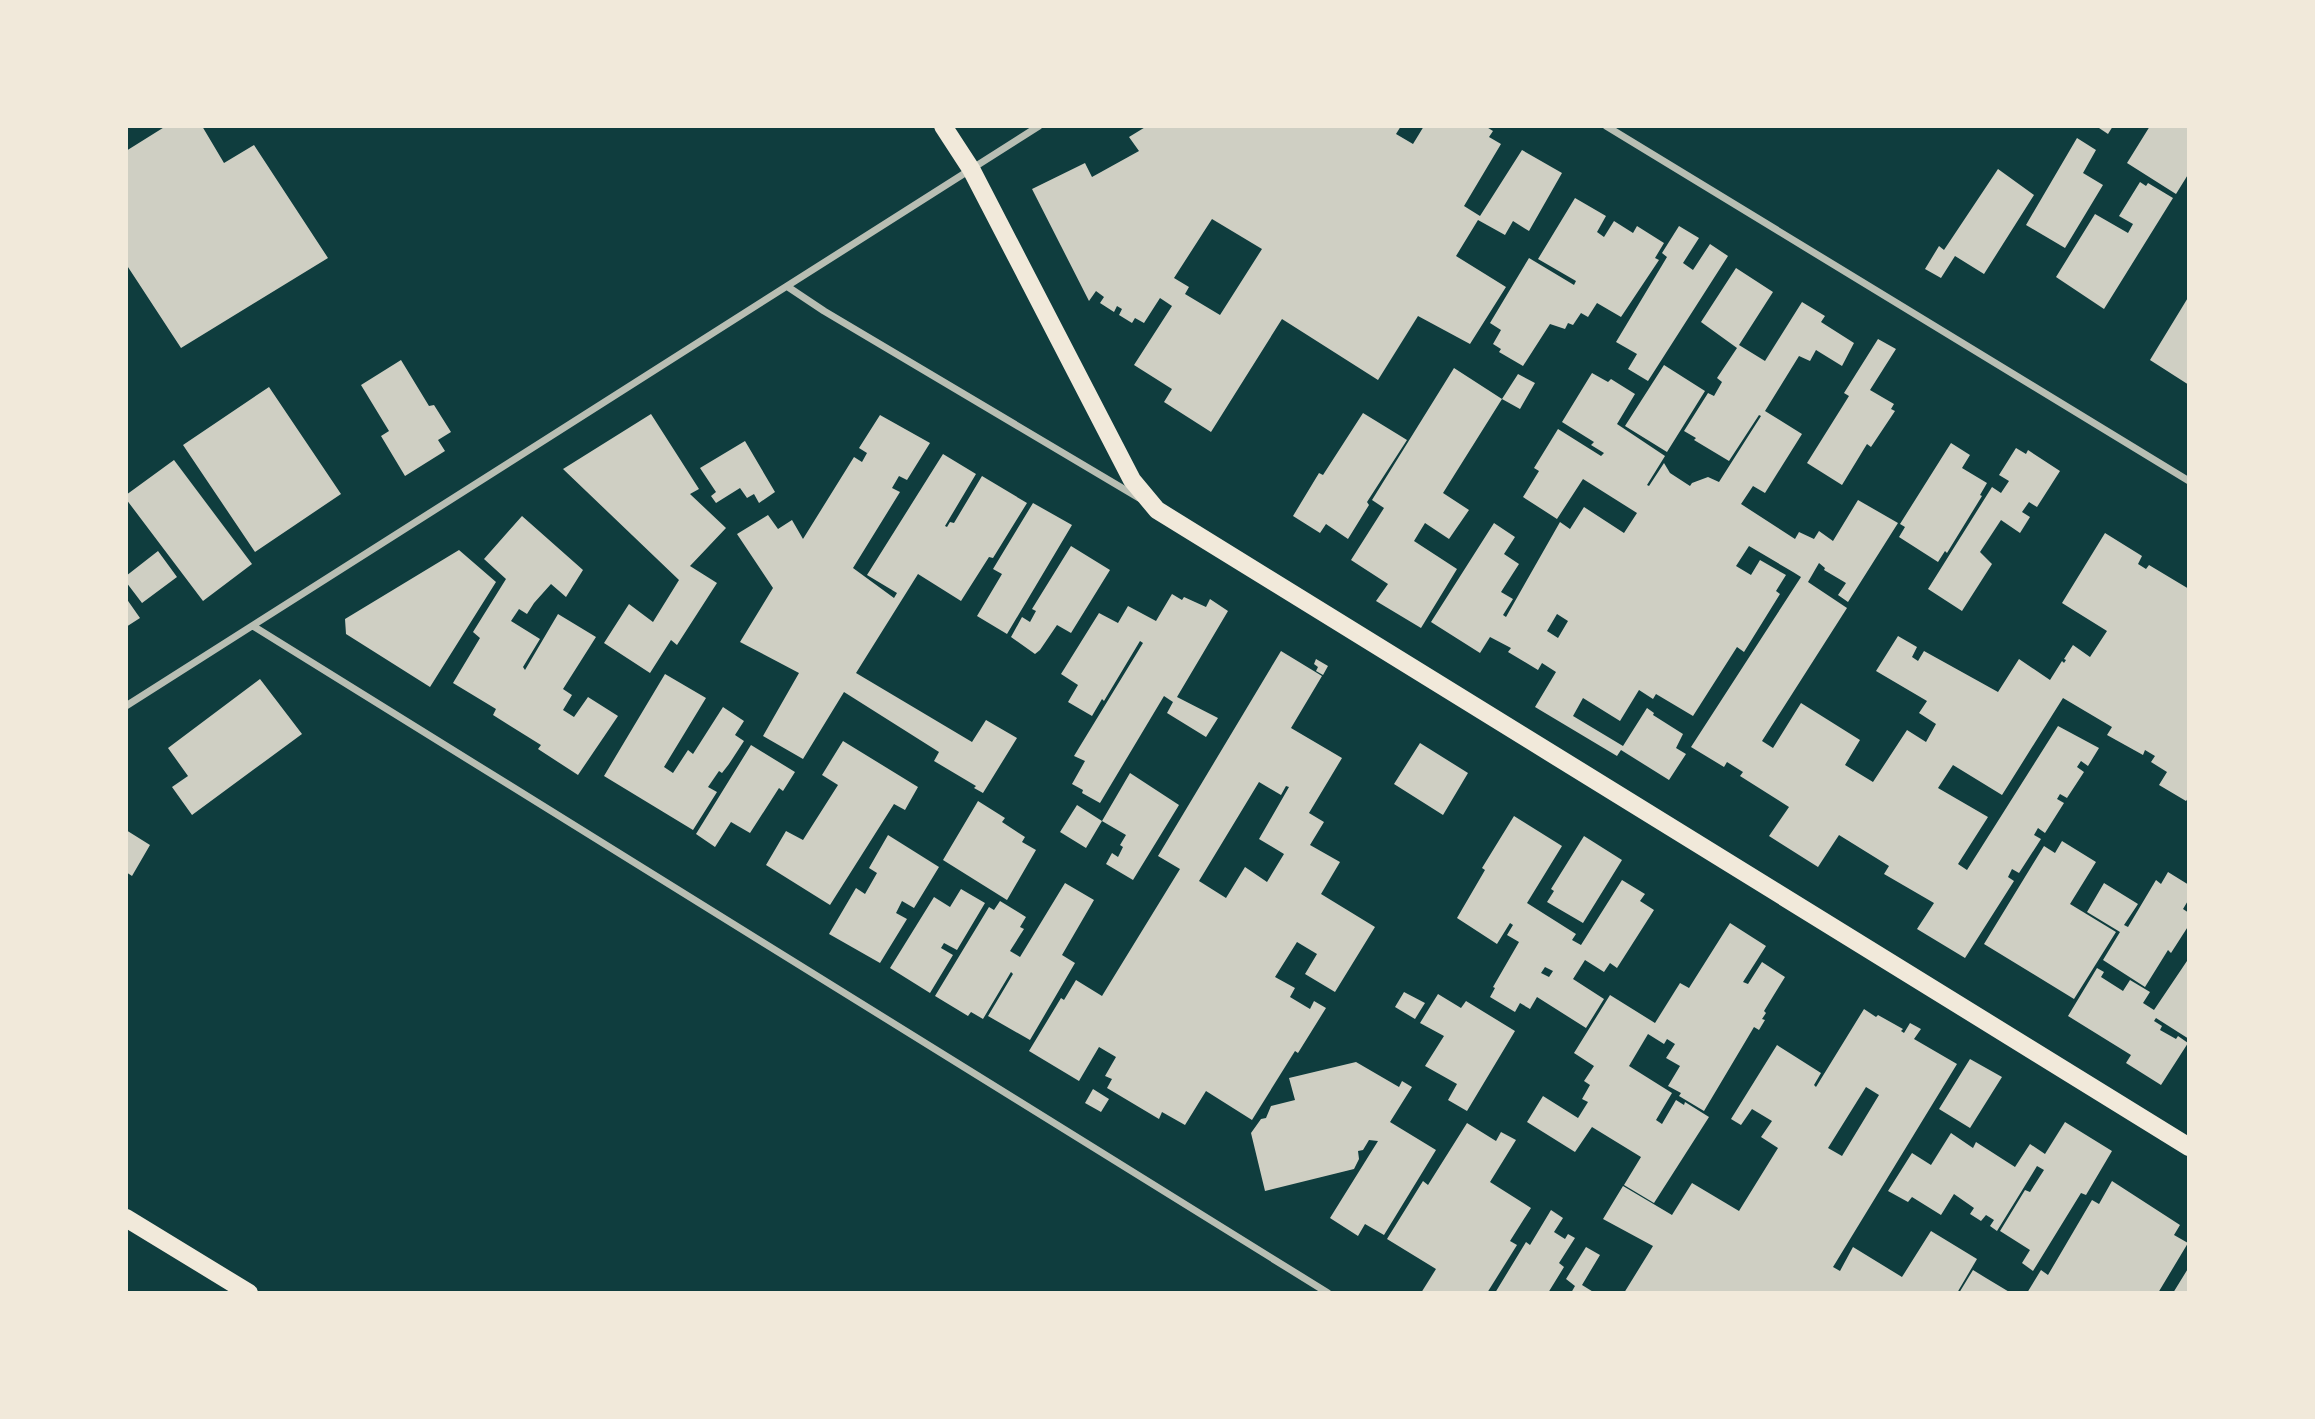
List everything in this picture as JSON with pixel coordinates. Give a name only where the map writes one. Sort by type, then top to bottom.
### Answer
[{"type":"main road","points":[[943,126],[971,169],[1132,480],[1157,510],[2189,1147]]},
{"type":"main road","points":[[126,1219],[249,1293]]},
{"type":"street","points":[[126,706],[1039,126]]},
{"type":"street","points":[[1606,126],[2189,481]]},
{"type":"street","points":[[788,286],[824,311],[1157,510]]},
{"type":"street","points":[[253,626],[1328,1293]]},
{"type":"building","points":[[166,126],[202,126],[224,163],[254,145],[328,258],[181,348],[126,264],[126,151]]},
{"type":"building","points":[[1147,126],[1401,126],[1396,134],[1413,144],[1424,126],[1485,126],[1493,131],[1489,137],[1501,144],[1464,206],[1480,216],[1522,150],[1562,173],[1529,231],[1513,221],[1505,235],[1478,220],[1456,256],[1506,287],[1470,344],[1418,316],[1378,380],[1282,319],[1211,432],[1164,402],[1172,389],[1134,365],[1172,306],[1160,298],[1144,323],[1135,318],[1132,323],[1119,315],[1122,309],[1117,306],[1114,312],[1100,303],[1104,297],[1096,291],[1089,301],[1032,189],[1085,163],[1092,177],[1139,151],[1129,137]],"holes":[[[1212,219],[1262,249],[1220,315],[1185,294],[1189,287],[1174,278]]]},
{"type":"building","points":[[2096,126],[2113,126],[2108,134]]},
{"type":"building","points":[[2150,126],[2189,126],[2189,173],[2176,194],[2127,163]]},
{"type":"building","points":[[2077,138],[2096,150],[2083,173],[2103,185],[2065,248],[2026,225]]},
{"type":"building","points":[[1998,169],[2034,195],[1984,274],[1955,256],[1941,278],[1925,269],[1939,246],[1944,250]]},
{"type":"building","points":[[2140,182],[2146,186],[2148,183],[2173,198],[2104,309],[2056,277],[2095,214],[2128,233],[2133,224],[2119,216]]},
{"type":"building","points":[[1575,198],[1606,216],[1597,232],[1604,237],[1614,221],[1633,233],[1637,226],[1664,243],[1655,258],[1659,260],[1621,317],[1597,303],[1588,317],[1581,313],[1573,325],[1568,323],[1565,329],[1550,324],[1523,366],[1499,352],[1501,349],[1493,344],[1501,330],[1490,323],[1529,258],[1574,285],[1576,281],[1538,259]]},
{"type":"building","points":[[1679,226],[1699,238],[1683,263],[1693,270],[1710,244],[1728,256],[1648,381],[1628,369],[1637,354],[1616,342],[1667,257],[1662,253]]},
{"type":"building","points":[[1736,268],[1773,292],[1739,345],[1765,361],[1802,302],[1825,316],[1821,322],[1854,343],[1842,366],[1816,350],[1810,361],[1799,356],[1765,411],[1802,434],[1765,493],[1753,486],[1741,504],[1795,539],[1799,532],[1814,539],[1819,531],[1833,541],[1858,500],[1898,523],[1848,602],[1838,595],[1846,583],[1824,570],[1819,563],[1808,582],[1847,608],[1762,741],[1773,748],[1801,703],[1860,740],[1845,765],[1873,782],[1907,730],[1926,742],[1936,724],[1919,713],[1927,701],[1876,671],[1898,636],[1917,647],[1912,657],[1918,661],[1924,651],[1998,692],[2019,659],[2050,680],[2062,661],[2064,663],[2066,660],[2064,659],[2073,645],[2090,657],[2107,631],[2062,603],[2105,533],[2142,556],[2138,564],[2146,569],[2149,565],[2189,589],[2189,797],[2186,801],[2159,785],[2167,772],[2151,762],[2155,756],[2145,750],[2143,755],[2107,735],[2112,727],[2063,698],[2002,795],[1953,765],[1938,788],[1988,817],[1958,864],[1967,870],[2058,726],[2099,748],[2088,766],[2081,761],[2077,767],[2084,772],[2067,798],[2060,794],[2057,799],[2064,803],[2045,833],[2038,828],[2034,835],[2041,839],[2019,873],[2012,869],[2008,877],[2014,881],[1965,958],[1917,929],[1934,903],[1884,874],[1889,866],[1839,835],[1818,867],[1769,836],[1789,807],[1740,776],[1743,772],[1727,762],[1724,767],[1691,747],[1801,577],[1749,546],[1736,566],[1751,575],[1760,560],[1786,575],[1776,591],[1780,594],[1744,652],[1737,647],[1693,716],[1656,694],[1653,699],[1639,690],[1620,721],[1583,698],[1573,716],[1623,746],[1647,708],[1653,715],[1683,734],[1676,748],[1686,754],[1669,780],[1621,750],[1617,756],[1535,707],[1556,672],[1542,663],[1538,670],[1508,652],[1511,648],[1490,637],[1480,653],[1431,622],[1494,523],[1515,537],[1504,554],[1519,564],[1501,592],[1513,599],[1503,615],[1506,617],[1560,522],[1570,529],[1584,507],[1624,533],[1637,513],[1583,479],[1557,519],[1523,497],[1539,471],[1534,468],[1558,429],[1601,456],[1604,453],[1591,445],[1594,442],[1562,422],[1592,373],[1608,382],[1611,379],[1635,394],[1617,424],[1665,456],[1647,485],[1649,486],[1664,463],[1670,473],[1690,486],[1708,477],[1719,482],[1761,416],[1759,415],[1729,461],[1684,431],[1708,393],[1714,396],[1722,382],[1717,378],[1737,348],[1701,322]],"holes":[[[1557,614],[1568,621],[1558,638],[1547,631]]]},
{"type":"building","points":[[2189,296],[2189,385],[2150,360]]},
{"type":"building","points":[[1878,339],[1896,349],[1870,390],[1894,404],[1891,409],[1895,411],[1871,447],[1867,444],[1842,485],[1807,463],[1849,396],[1844,393]]},
{"type":"building","points":[[401,360],[429,406],[434,405],[451,432],[438,440],[445,451],[405,476],[381,436],[389,431],[361,385]]},
{"type":"building","points":[[1664,365],[1705,391],[1667,452],[1625,426]]},
{"type":"building","points":[[1454,368],[1502,399],[1443,493],[1469,510],[1449,539],[1425,523],[1414,541],[1457,569],[1421,628],[1376,601],[1388,584],[1351,560],[1384,508],[1372,500]]},
{"type":"building","points":[[1518,374],[1535,383],[1520,409],[1502,399]]},
{"type":"building","points":[[269,387],[341,494],[255,552],[183,445]]},
{"type":"building","points":[[1363,413],[1407,440],[1367,502],[1369,505],[1348,539],[1326,524],[1320,533],[1293,516],[1319,473],[1323,475]]},
{"type":"building","points":[[651,414],[699,489],[690,494],[726,528],[690,566],[717,583],[677,645],[671,640],[650,673],[604,643],[629,604],[653,622],[679,580],[563,469]]},
{"type":"building","points":[[880,415],[930,443],[907,480],[899,476],[892,488],[900,492],[853,568],[894,598],[897,593],[867,575],[943,454],[976,474],[945,526],[950,522],[954,523],[982,476],[1027,503],[993,558],[989,557],[961,601],[918,574],[856,673],[972,742],[986,720],[1017,738],[983,793],[934,761],[939,752],[844,692],[803,759],[763,736],[799,673],[740,642],[773,588],[737,534],[768,515],[778,529],[792,520],[803,539],[854,457],[862,462],[867,453],[859,448]]},
{"type":"building","points":[[745,441],[775,492],[759,503],[754,494],[747,498],[740,488],[716,503],[711,496],[716,492],[700,468]]},
{"type":"building","points":[[1951,443],[1970,455],[1962,468],[1987,483],[1980,495],[1982,496],[1947,553],[1945,551],[1938,562],[1899,537],[1905,527],[1900,524]]},
{"type":"building","points":[[2016,448],[2026,454],[2028,450],[2060,471],[2037,507],[2029,502],[2022,512],[2030,517],[2020,533],[2001,520],[1980,552],[1992,564],[1962,611],[1928,589],[1992,487],[2001,493],[2009,481],[1999,475]]},
{"type":"building","points":[[174,460],[252,564],[203,601],[126,499],[126,495]]},
{"type":"building","points":[[1033,503],[1072,525],[1007,634],[977,616],[1002,574],[993,569]]},
{"type":"building","points":[[522,516],[583,570],[566,597],[551,584],[527,614],[519,609],[511,621],[540,639],[523,667],[525,670],[558,614],[596,637],[563,689],[572,695],[563,710],[574,717],[588,697],[618,716],[578,775],[538,749],[541,745],[493,715],[496,709],[453,683],[480,638],[473,632],[506,579],[484,559]]},
{"type":"building","points":[[1071,546],[1110,570],[1071,633],[1057,625],[1035,654],[1011,637],[1022,617],[1030,622],[1036,611],[1032,609]]},
{"type":"building","points":[[459,550],[496,582],[430,687],[346,634],[345,619]]},
{"type":"building","points":[[158,551],[177,577],[142,603],[126,582],[126,576]]},
{"type":"building","points":[[1172,594],[1206,607],[1210,599],[1228,611],[1177,697],[1218,718],[1206,737],[1167,713],[1173,702],[1164,696],[1100,803],[1072,784],[1085,761],[1074,756],[1143,643],[1140,641],[1092,716],[1068,702],[1078,685],[1061,674],[1099,613],[1118,623],[1128,606],[1156,621]]},
{"type":"building","points":[[126,598],[140,618],[126,627]]},
{"type":"building","points":[[1281,651],[1322,676],[1291,728],[1342,758],[1309,813],[1324,822],[1310,845],[1340,862],[1321,894],[1375,927],[1335,992],[1305,974],[1317,954],[1297,942],[1275,977],[1295,988],[1290,997],[1310,1009],[1314,1001],[1326,1008],[1298,1053],[1295,1051],[1252,1120],[1206,1091],[1185,1125],[1162,1112],[1159,1119],[1107,1088],[1112,1079],[1105,1076],[1116,1057],[1099,1047],[1079,1081],[1029,1051],[1061,998],[1064,1000],[1076,980],[1102,996],[1180,869],[1158,856]],"holes":[[[1259,782],[1281,795],[1286,786],[1289,787],[1259,839],[1284,854],[1267,882],[1245,867],[1226,898],[1199,881]]]},
{"type":"building","points":[[1316,659],[1328,666],[1323,675],[1316,671]]},
{"type":"building","points":[[665,674],[706,698],[664,767],[673,773],[688,750],[693,754],[723,707],[744,721],[735,735],[744,741],[722,773],[719,771],[708,787],[717,792],[693,830],[604,776]]},
{"type":"building","points":[[260,679],[302,734],[192,815],[172,787],[188,776],[168,748]]},
{"type":"building","points":[[843,741],[918,787],[905,810],[894,804],[830,905],[766,865],[786,831],[803,840],[838,785],[822,775]]},
{"type":"building","points":[[1420,743],[1468,773],[1443,815],[1394,784]]},
{"type":"building","points":[[751,745],[795,772],[783,791],[779,788],[750,833],[731,822],[715,847],[696,834]]},
{"type":"building","points":[[1130,773],[1179,805],[1133,880],[1106,864],[1112,853],[1118,857],[1123,847],[1120,845],[1126,835],[1102,821]]},
{"type":"building","points":[[978,801],[1005,818],[1002,822],[1025,837],[1022,842],[1036,850],[1007,900],[943,860]]},
{"type":"building","points":[[1077,805],[1102,821],[1086,848],[1060,832]]},
{"type":"building","points":[[1514,816],[1562,846],[1527,903],[1576,934],[1572,940],[1581,945],[1622,880],[1645,894],[1640,901],[1654,910],[1617,968],[1610,963],[1604,972],[1585,960],[1573,979],[1604,999],[1586,1028],[1537,997],[1530,1009],[1520,1003],[1515,1012],[1490,997],[1519,942],[1507,935],[1513,925],[1510,923],[1497,944],[1457,918],[1485,870],[1482,868]],"holes":[[[1545,967],[1553,971],[1549,977],[1541,973]]]},
{"type":"building","points":[[126,830],[150,845],[132,876],[126,872]]},
{"type":"building","points":[[888,835],[939,867],[914,908],[902,901],[896,913],[907,919],[880,963],[829,934],[856,888],[865,894],[877,873],[869,868]]},
{"type":"building","points":[[1584,836],[1622,860],[1583,923],[1547,902],[1554,891],[1551,889]]},
{"type":"building","points":[[2062,841],[2096,862],[2070,904],[2116,932],[2074,999],[1984,944],[2044,846],[2055,853]]},
{"type":"building","points":[[2168,872],[2189,885],[2189,899],[2183,909],[2189,913],[2189,925],[2171,953],[2168,950],[2145,987],[2103,960],[2120,932],[2087,912],[2104,883],[2138,904],[2124,925],[2128,927],[2156,880],[2161,884]]},
{"type":"building","points":[[1065,883],[1094,900],[1062,955],[1075,963],[1030,1040],[988,1016],[1013,974],[1011,972],[983,1019],[971,1012],[968,1016],[935,996],[989,907],[994,910],[1000,901],[1026,917],[1020,927],[1024,929],[1010,951],[1020,957]]},
{"type":"building","points":[[961,889],[985,903],[957,950],[944,943],[941,948],[953,955],[930,993],[890,968],[934,897],[950,907]]},
{"type":"building","points":[[1730,923],[1766,946],[1743,982],[1748,984],[1762,962],[1785,977],[1764,1011],[1766,1013],[1762,1019],[1765,1020],[1759,1030],[1754,1027],[1704,1111],[1668,1086],[1680,1066],[1666,1058],[1675,1044],[1667,1039],[1664,1044],[1648,1034],[1629,1066],[1672,1093],[1656,1120],[1662,1124],[1676,1100],[1684,1105],[1685,1102],[1709,1117],[1654,1203],[1624,1185],[1641,1157],[1592,1127],[1575,1152],[1527,1122],[1543,1096],[1578,1118],[1588,1102],[1582,1099],[1590,1085],[1584,1081],[1594,1066],[1574,1053],[1610,995],[1655,1023],[1680,983],[1689,988]]},
{"type":"building","points":[[2189,958],[2189,1039],[2156,1018],[2154,1021],[2162,1026],[2160,1030],[2176,1039],[2178,1036],[2188,1043],[2161,1085],[2126,1063],[2131,1055],[2068,1016],[2097,968],[2104,972],[2101,977],[2123,991],[2130,980],[2150,992],[2143,1003],[2154,1010]]},
{"type":"building","points":[[1404,992],[1425,1003],[1415,1019],[1395,1007]]},
{"type":"building","points":[[1438,994],[1461,1008],[1466,1001],[1515,1031],[1467,1111],[1448,1100],[1457,1084],[1425,1066],[1444,1036],[1420,1023]]},
{"type":"building","points":[[1864,1009],[1903,1029],[1901,1031],[1904,1033],[1910,1023],[1921,1029],[1914,1039],[1957,1064],[1833,1267],[1840,1271],[1853,1247],[1902,1277],[1931,1231],[1977,1259],[1957,1293],[1624,1293],[1653,1246],[1603,1219],[1623,1186],[1672,1215],[1692,1183],[1739,1211],[1778,1148],[1761,1137],[1772,1121],[1752,1109],[1741,1125],[1731,1119],[1777,1045],[1821,1073],[1814,1085],[1816,1087]],"holes":[[[1866,1087],[1879,1095],[1842,1156],[1828,1148]]]},
{"type":"building","points":[[1970,1059],[2002,1077],[1970,1128],[1939,1109]]},
{"type":"building","points":[[1356,1062],[1399,1087],[1402,1081],[1412,1087],[1390,1122],[1436,1150],[1384,1235],[1365,1224],[1358,1236],[1330,1218],[1378,1141],[1369,1140],[1363,1150],[1358,1151],[1359,1159],[1354,1169],[1265,1191],[1251,1133],[1261,1119],[1266,1118],[1271,1106],[1295,1100],[1289,1078]]},
{"type":"building","points":[[1093,1089],[1109,1099],[1101,1112],[1085,1103]]},
{"type":"building","points":[[2065,1122],[2112,1151],[2086,1195],[2081,1193],[2033,1271],[2022,1263],[2030,1250],[2000,1231],[2025,1190],[2030,1192],[2044,1170],[2037,1166],[1997,1231],[1990,1226],[1994,1220],[1986,1215],[1981,1221],[1970,1214],[1974,1208],[1954,1194],[1941,1215],[1912,1197],[1908,1202],[1888,1191],[1912,1153],[1931,1165],[1951,1133],[1973,1148],[1976,1142],[2015,1167],[2030,1144],[2045,1154]]},
{"type":"building","points":[[1467,1123],[1496,1141],[1501,1132],[1516,1140],[1490,1182],[1531,1208],[1510,1241],[1517,1245],[1487,1293],[1421,1293],[1436,1269],[1387,1239],[1423,1181],[1428,1185]]},
{"type":"building","points":[[2112,1181],[2180,1225],[2174,1235],[2188,1243],[2158,1293],[2027,1293],[2041,1270],[2048,1275],[2092,1200],[2099,1204]]},
{"type":"building","points":[[1551,1210],[1563,1218],[1554,1232],[1565,1239],[1568,1234],[1575,1238],[1559,1263],[1564,1267],[1548,1293],[1495,1293],[1526,1242],[1530,1245]]},
{"type":"building","points":[[1586,1247],[1600,1255],[1582,1285],[1595,1293],[1571,1293],[1575,1286],[1566,1279]]},
{"type":"building","points":[[2189,1267],[2189,1293],[2173,1293]]},
{"type":"building","points":[[1973,1270],[1986,1278],[2011,1293],[1959,1293]]}]
